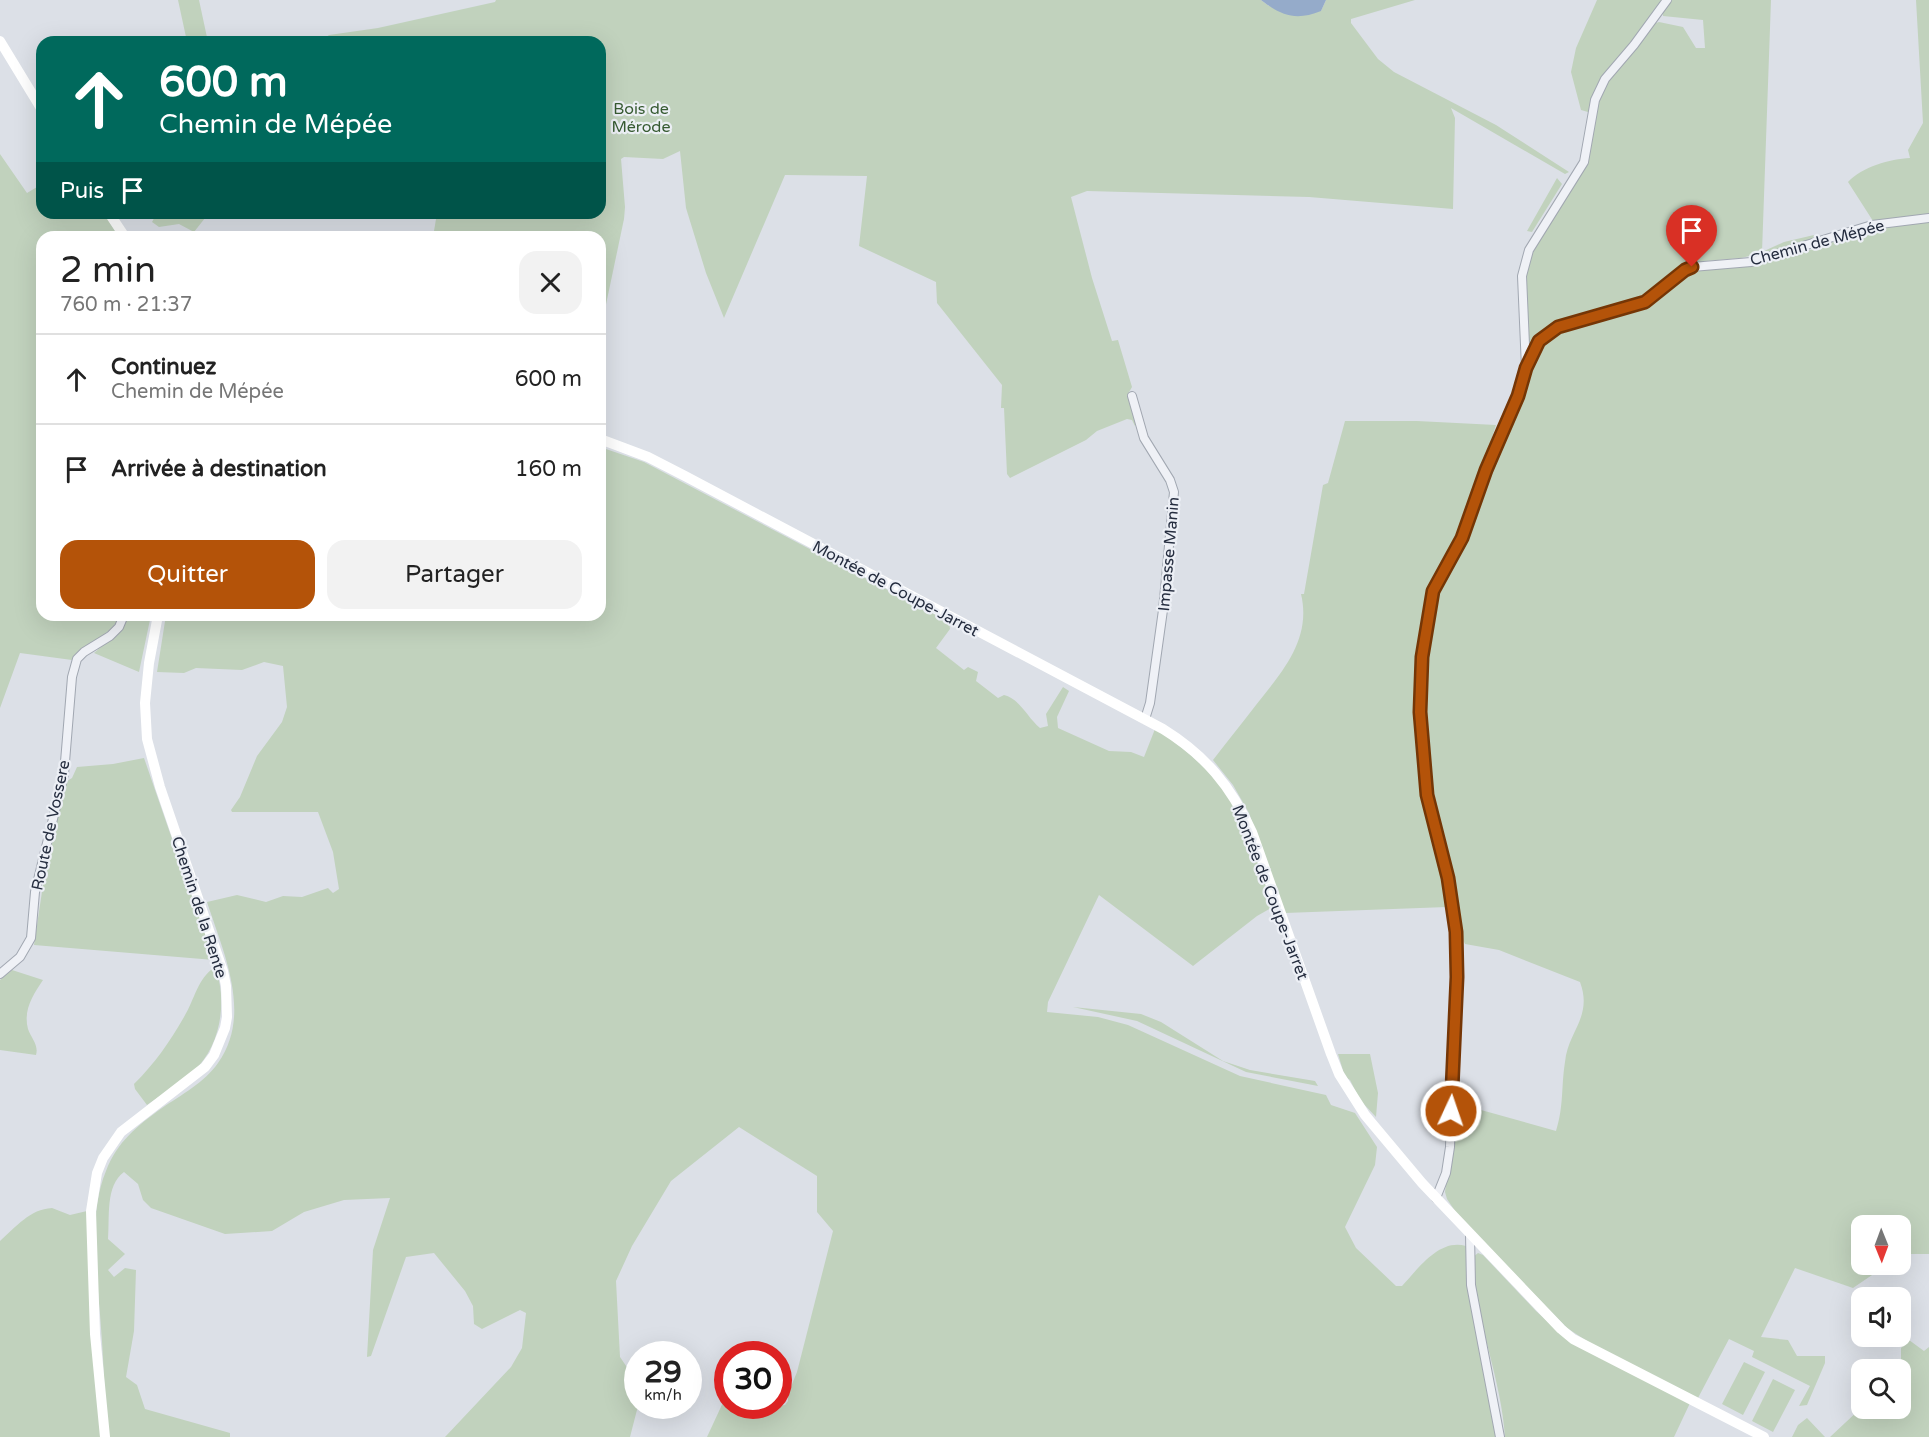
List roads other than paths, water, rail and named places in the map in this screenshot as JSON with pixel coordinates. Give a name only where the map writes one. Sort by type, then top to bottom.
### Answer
[{"type":"main road","points":[[0,41],[36,100]]},
{"type":"main road","name":"Montée de Coupe-Jarret","points":[[606,441],[640,454],[685,476],[1145,719],[1175,736],[1199,754],[1218,773],[1234,796],[1252,832],[1339,1074],[1365,1115],[1436,1198],[1573,1339],[1764,1437]]},
{"type":"main road","name":"Chemin de la Rente","points":[[105,1437],[95,1334],[92,1211],[98,1173],[103,1158],[121,1132],[188,1082],[214,1055],[227,1017],[223,971],[163,797],[147,739],[145,703],[157,621]]},
{"type":"street","points":[[1436,1198],[1446,1173],[1450,1147],[1457,947],[1448,878],[1427,795],[1420,712],[1422,657],[1433,591],[1462,538],[1486,470],[1518,396],[1526,368],[1522,276],[1529,250],[1584,162],[1595,100],[1600,87],[1667,0]]},
{"type":"street","name":"Chemin de Mépée","points":[[1526,368],[1539,341],[1551,331],[1645,302],[1692,267],[1751,262],[1872,225],[1929,218]]},
{"type":"street","name":"Impasse Manin","points":[[1132,396],[1144,438],[1170,480],[1174,492],[1163,610],[1150,704],[1145,719]]},
{"type":"street","name":"Route de Vossere","points":[[0,974],[20,957],[31,938],[35,892],[64,774],[72,677],[77,659],[110,636],[122,621]]},
{"type":"street","points":[[1470,1234],[1471,1285],[1500,1437]]},
{"type":"water","points":[[1261,0],[1326,0],[1321,11],[1297,16],[1276,10]]},
{"type":"park label","name":"Bois de Mérode","points":[[641,117]]}]
